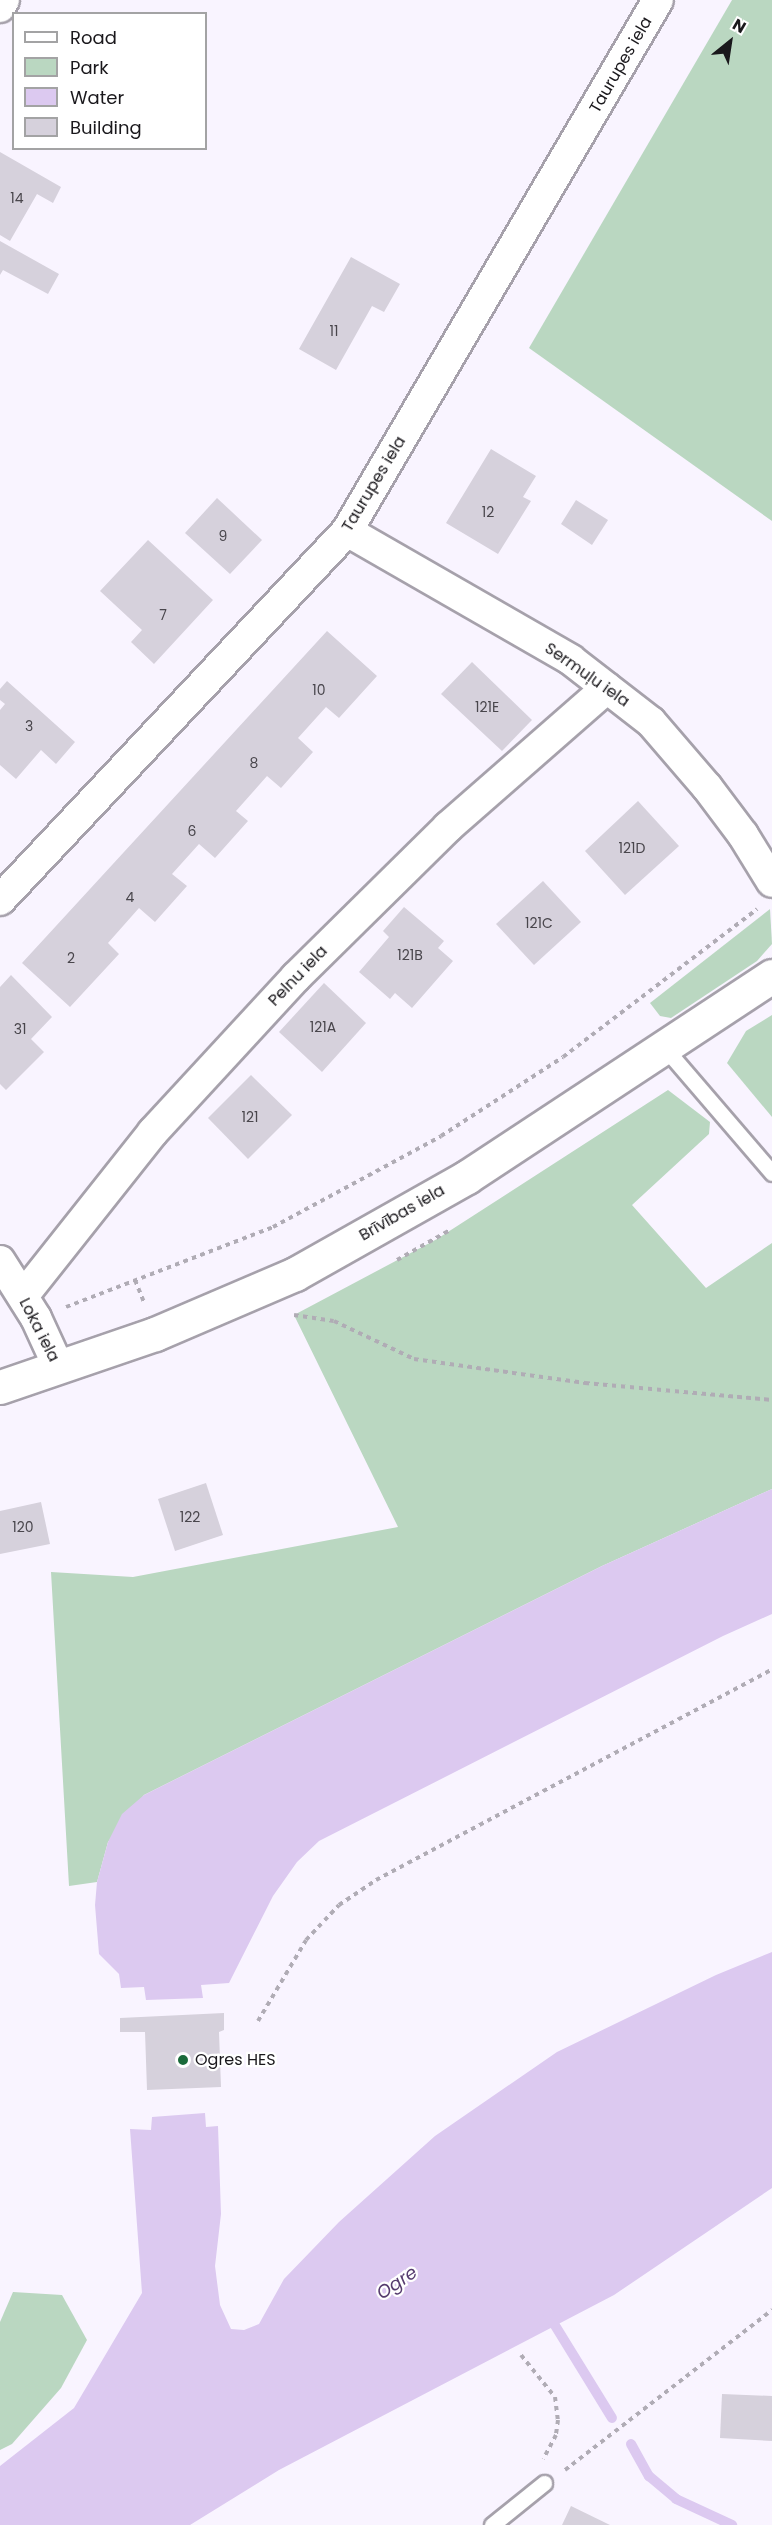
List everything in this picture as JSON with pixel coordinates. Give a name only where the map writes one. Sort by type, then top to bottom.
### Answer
[{"type":"main road","name":"Brīvības iela","points":[[0,1387],[155,1334],[295,1274],[466,1177],[772,976]]},
{"type":"street","points":[[0,7],[4,0]]},
{"type":"street","name":"Taurupes iela","points":[[0,900],[347,531],[658,0]]},
{"type":"street","name":"Sermuļu iela","points":[[347,531],[571,660],[651,722],[743,835],[767,893]]},
{"type":"street","name":"Pelnu iela","points":[[29,1307],[153,1132],[296,976],[448,827],[608,688]]},
{"type":"street","name":"Loka iela","points":[[0,1261],[29,1307],[59,1368]]},
{"type":"lane","points":[[664,1047],[772,1173]]},
{"type":"lane","points":[[492,2525],[539,2486]]},
{"type":"path","points":[[29,1307],[273,1227],[441,1136],[563,1057],[767,893]]},
{"type":"path","points":[[396,1261],[457,1226]]},
{"type":"path","points":[[304,1310],[294,1316],[334,1321],[414,1359],[585,1383],[772,1400]]},
{"type":"path","points":[[258,2020],[306,1940],[339,1905],[376,1880],[772,1670]]},
{"type":"path","points":[[539,2486],[564,2471],[772,2310]]},
{"type":"path","points":[[521,2355],[555,2397],[558,2420],[556,2435],[544,2453],[539,2486]]},
{"type":"green space","points":[[732,0],[772,0],[772,521],[529,348]]},
{"type":"green space","points":[[770,909],[772,944],[757,961],[671,1018],[660,1016],[650,1003]]},
{"type":"green space","points":[[772,1015],[772,1117],[727,1063],[746,1031]]},
{"type":"green space","points":[[668,1090],[710,1122],[709,1134],[632,1205],[706,1288],[772,1243],[772,1489],[602,1566],[144,1795],[108,1842],[97,1882],[69,1886],[51,1572],[133,1577],[398,1527],[294,1315],[437,1239]]},
{"type":"green space","points":[[13,2292],[62,2295],[87,2340],[61,2388],[12,2444],[0,2450],[0,2322]]},
{"type":"water","points":[[772,1489],[772,1614],[723,1636],[319,1841],[297,1862],[273,1896],[229,1983],[201,1985],[203,1998],[146,2000],[144,1987],[121,1988],[119,1974],[99,1954],[95,1905],[97,1882],[108,1842],[122,1814],[144,1795],[602,1566]]},
{"type":"water","name":"Ogre","points":[[772,1952],[772,2188],[614,2295],[279,2470],[190,2525],[0,2525],[0,2466],[74,2408],[142,2293],[130,2129],[151,2130],[152,2117],[205,2113],[206,2127],[218,2126],[221,2214],[215,2266],[220,2305],[231,2329],[244,2330],[259,2324],[284,2279],[339,2222],[435,2136],[557,2052],[716,1975]]},
{"type":"building","points":[[0,152],[61,187],[53,203],[37,194],[10,241],[0,235]]},
{"type":"building","points":[[0,241],[59,274],[48,294],[3,270],[0,275]]},
{"type":"building","points":[[351,257],[400,284],[384,312],[372,306],[336,370],[299,349]]},
{"type":"building","points":[[491,449],[536,476],[523,497],[531,501],[498,554],[446,523]]},
{"type":"building","points":[[217,498],[262,540],[230,574],[185,533]]},
{"type":"building","points":[[576,500],[608,520],[592,545],[561,524]]},
{"type":"building","points":[[148,540],[213,600],[154,664],[131,642],[142,630],[100,591]]},
{"type":"building","points":[[327,631],[377,676],[339,718],[326,707],[298,738],[313,752],[281,788],[267,776],[236,811],[248,821],[215,858],[199,844],[172,874],[187,886],[155,922],[139,908],[108,943],[119,954],[70,1007],[22,963]]},
{"type":"building","points":[[472,662],[532,720],[502,751],[441,694]]},
{"type":"building","points":[[7,681],[75,742],[56,764],[41,750],[16,779],[0,765],[0,710],[5,704],[0,700],[0,689]]},
{"type":"building","points":[[638,801],[679,846],[625,895],[585,851]]},
{"type":"building","points":[[543,881],[581,922],[534,965],[496,924]]},
{"type":"building","points":[[404,907],[444,941],[438,948],[453,961],[412,1008],[395,993],[390,999],[359,972],[389,937],[383,931]]},
{"type":"building","points":[[11,975],[52,1017],[31,1039],[44,1052],[6,1090],[0,1084],[0,987]]},
{"type":"building","points":[[324,983],[366,1023],[322,1072],[279,1032]]},
{"type":"building","points":[[251,1075],[292,1115],[248,1159],[208,1118]]},
{"type":"building","points":[[206,1483],[223,1535],[175,1551],[158,1499]]},
{"type":"building","points":[[41,1502],[50,1544],[0,1554],[0,1511]]},
{"type":"building","name":"Ogres HES","points":[[224,2013],[224,2030],[219,2032],[221,2087],[147,2090],[145,2032],[120,2032],[120,2018]]},
{"type":"building","points":[[722,2394],[772,2396],[772,2441],[720,2438]]},
{"type":"building","points":[[571,2506],[610,2525],[562,2525]]},
{"type":"waterway","points":[[548,2314],[612,2418]]},
{"type":"waterway","points":[[631,2444],[649,2476],[676,2499],[732,2525]]},
{"type":"place","name":"Ogres HES","points":[[183,2060]]}]
